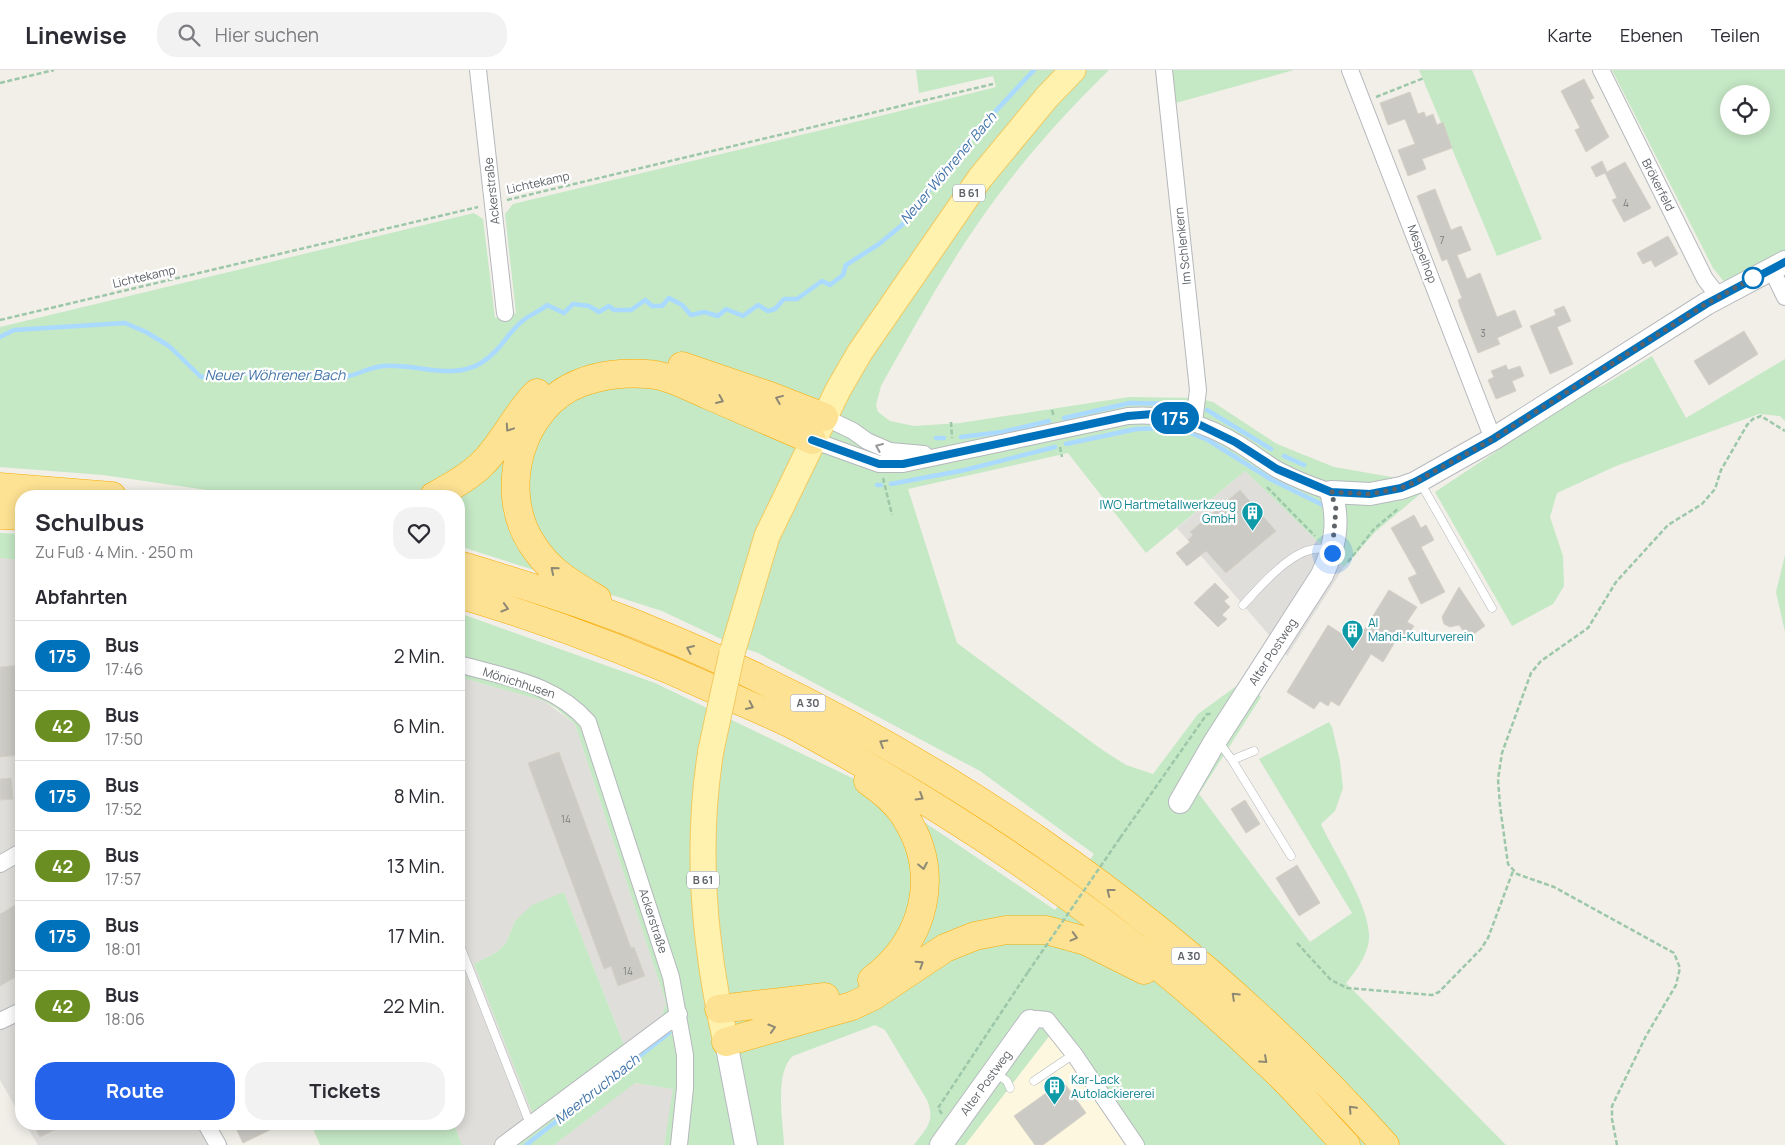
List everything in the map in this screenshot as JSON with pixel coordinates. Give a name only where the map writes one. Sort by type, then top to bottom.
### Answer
[{"type":"highway","points":[[445,490],[483,463],[536,394],[560,374],[586,364],[614,357],[673,362],[770,396],[818,429]]},
{"type":"highway","points":[[638,626],[551,570],[530,542],[517,509],[516,474],[522,446],[540,414],[558,397],[578,383],[600,377],[648,374],[675,381],[818,429]]},
{"type":"highway","points":[[0,487],[37,490]]},
{"type":"highway","points":[[0,515],[15,516]]},
{"type":"highway","name":"A 30","points":[[465,567],[540,590],[638,626],[794,695],[873,737],[970,795],[1049,848],[1153,925],[1220,982],[1290,1047],[1385,1145]]},
{"type":"highway","name":"A 30","points":[[465,596],[524,613],[669,669],[794,726],[962,822],[1098,918],[1193,995],[1277,1072],[1346,1145]]},
{"type":"highway","points":[[719,1009],[800,1002],[842,994],[873,980],[897,957],[917,927],[924,901],[926,880],[919,844],[904,814],[884,793],[816,739]]},
{"type":"highway","points":[[726,1042],[852,1006],[873,996],[945,948],[975,936],[1006,930],[1046,930],[1086,941],[1193,995]]},
{"type":"main road","name":"B 61","points":[[726,1042],[708,945],[703,880],[704,789],[722,691],[747,598],[767,536],[838,390],[880,320],[980,178],[1046,97],[1073,70]]},
{"type":"street","name":"Ackerstraße","points":[[478,70],[505,313]]},
{"type":"street","name":"Im Schlenkern","points":[[1164,70],[1198,390],[1194,422]]},
{"type":"street","name":"Mespelhop","points":[[1350,70],[1493,439]]},
{"type":"street","name":"Brökerfeld","points":[[1601,70],[1705,279],[1719,297]]},
{"type":"street","points":[[818,429],[879,464],[903,464],[1128,416],[1153,414],[1194,422],[1235,442],[1277,469],[1331,492],[1370,494],[1401,488],[1415,482],[1493,439],[1719,297],[1778,265],[1785,297]]},
{"type":"street","points":[[818,429],[890,451],[944,455]]},
{"type":"street","name":"Alter Postweg","points":[[1180,802],[1214,743],[1322,575],[1332,553],[1336,509],[1331,492]]},
{"type":"street","name":"Mönichhusen","points":[[465,666],[547,689],[575,708]]},
{"type":"street","name":"Ackerstraße","points":[[575,708],[588,722],[671,977],[685,1055],[685,1088],[679,1145]]},
{"type":"street","points":[[0,864],[15,855]]},
{"type":"street","points":[[0,1021],[15,1014]]},
{"type":"street","points":[[503,1145],[679,1014]]},
{"type":"street","points":[[1030,1021],[1037,1019],[1048,1020],[1074,1054],[1136,1145]]},
{"type":"street","name":"Alter Postweg","points":[[941,1145],[1002,1080],[1030,1021]]},
{"type":"street","points":[[726,1042],[746,1145]]},
{"type":"street","points":[[209,1130],[218,1145]]},
{"type":"lane","points":[[1415,482],[1424,489],[1492,608]]},
{"type":"lane","points":[[1244,605],[1279,566],[1317,548],[1328,549],[1332,553]]},
{"type":"lane","points":[[1214,743],[1224,749],[1232,760],[1291,856]]},
{"type":"lane","points":[[1232,760],[1254,751]]},
{"type":"lane","points":[[465,958],[530,1124]]},
{"type":"lane","points":[[1034,1082],[1074,1054]]},
{"type":"path","points":[[0,83],[54,70]]},
{"type":"path","points":[[1363,102],[1424,78]]},
{"type":"path","name":"Lichtekamp","points":[[0,320],[993,84]]},
{"type":"path","points":[[1617,1145],[1612,1119],[1612,1106],[1646,1036],[1676,985],[1680,968],[1679,960],[1674,954],[1554,887],[1513,871],[1508,864],[1498,779],[1502,753],[1531,672],[1541,661],[1588,628],[1616,582],[1668,525],[1702,504],[1715,489],[1721,470],[1733,448],[1753,419],[1762,416],[1785,431]]},
{"type":"path","points":[[879,464],[892,515]]},
{"type":"path","points":[[1267,488],[1332,553]]},
{"type":"path","points":[[938,1108],[1028,972],[1207,714],[1223,715],[1230,719]]},
{"type":"path","points":[[1297,943],[1331,980],[1347,988],[1432,995],[1439,992],[1481,949],[1488,938],[1513,871]]},
{"type":"shaded area","points":[[1245,471],[1344,567],[1287,656],[1177,528]]},
{"type":"shaded area","points":[[0,558],[15,559],[15,1106],[0,1080]]},
{"type":"shaded area","points":[[465,679],[544,701],[575,724],[666,1003],[662,1016],[624,1045],[564,892],[515,921],[506,943],[497,952],[474,964],[532,1112],[492,1145],[462,1145],[456,1130],[465,1130]]},
{"type":"shaded area","points":[[1057,1026],[1142,1145],[965,1145],[964,1144]]},
{"type":"shaded area","points":[[634,1083],[674,1089],[664,1145],[554,1145]]},
{"type":"shaded area","points":[[29,1130],[220,1130],[228,1145],[38,1145]]},
{"type":"green space","points":[[916,70],[1109,70],[1036,148],[980,220],[936,290],[881,386],[876,405],[878,412],[890,421],[914,426],[960,423],[1129,397],[1197,398],[1213,402],[1277,444],[1334,467],[1432,484],[1375,532],[1344,567],[1245,471],[1146,553],[1068,453],[908,489],[957,643],[1101,749],[1126,765],[1153,774],[1198,714],[1246,679],[1261,697],[1199,794],[1310,942],[1352,913],[1259,759],[1329,722],[1332,727],[1340,761],[1343,788],[1335,811],[1321,824],[1357,893],[1363,907],[1369,934],[1365,954],[1346,983],[1506,1145],[1142,1145],[1057,1026],[965,1145],[914,1145],[926,1129],[930,1119],[930,1108],[885,1030],[875,1025],[793,1056],[787,1063],[783,1073],[781,1098],[784,1145],[664,1145],[673,1089],[635,1083],[554,1145],[492,1145],[532,1112],[474,964],[497,952],[506,943],[515,921],[532,905],[564,892],[624,1045],[662,1016],[666,1003],[575,724],[556,708],[544,701],[465,679],[465,615],[655,683],[875,789],[1055,910],[1094,854],[980,771],[758,653],[732,644],[662,611],[465,548],[465,490],[207,490],[103,475],[0,467],[0,327],[474,213],[483,219],[495,318],[516,313],[505,214],[513,204],[996,87],[993,76],[919,93]]},
{"type":"green space","points":[[1161,70],[1294,70],[1165,106]]},
{"type":"green space","points":[[1419,70],[1472,70],[1542,239],[1497,256]]},
{"type":"green space","points":[[1612,70],[1785,70],[1785,258],[1729,288],[1713,268]]},
{"type":"green space","points":[[1652,356],[1686,418],[1785,359],[1785,421],[1780,416],[1759,414],[1616,466],[1557,493],[1550,517],[1563,556],[1564,586],[1553,604],[1512,626],[1435,492],[1586,392],[1604,385]]},
{"type":"green space","points":[[0,533],[15,534],[15,559],[0,558]]},
{"type":"green space","points":[[1785,555],[1785,632],[1776,592]]},
{"type":"green space","points":[[314,1130],[456,1130],[462,1145],[320,1145]]},
{"type":"building","points":[[1584,79],[1594,98],[1590,100],[1609,137],[1586,152],[1575,130],[1580,128],[1561,91]]},
{"type":"building","points":[[1410,92],[1418,114],[1424,112],[1426,117],[1433,114],[1437,125],[1443,122],[1452,148],[1422,159],[1426,169],[1408,176],[1398,150],[1415,144],[1405,119],[1388,125],[1380,103]]},
{"type":"building","points":[[1602,161],[1607,172],[1625,162],[1651,208],[1624,222],[1612,200],[1617,198],[1605,173],[1596,177],[1591,167]]},
{"type":"building","points":[[1435,189],[1451,230],[1461,226],[1471,250],[1457,255],[1467,279],[1480,273],[1497,317],[1515,310],[1522,327],[1497,338],[1500,344],[1478,353],[1460,307],[1458,300],[1462,298],[1447,259],[1442,261],[1417,196]]},
{"type":"building","points":[[1668,236],[1678,254],[1655,267],[1651,260],[1643,264],[1637,253]]},
{"type":"building","points":[[1564,306],[1571,321],[1557,327],[1573,364],[1550,374],[1530,326],[1556,315],[1554,310]]},
{"type":"building","points":[[1744,331],[1758,354],[1709,385],[1694,361]]},
{"type":"building","points":[[1506,365],[1508,370],[1520,366],[1524,376],[1512,381],[1516,391],[1496,399],[1488,380],[1494,377],[1491,371]]},
{"type":"building","name":"IWO Hartmetallwerkzeug GmbH","points":[[1240,490],[1276,531],[1226,573],[1206,551],[1187,566],[1176,553],[1190,542],[1188,540],[1193,535],[1190,532]]},
{"type":"building","points":[[1414,515],[1421,528],[1426,525],[1434,540],[1421,547],[1445,592],[1421,604],[1408,578],[1417,574],[1391,528]]},
{"type":"building","points":[[1215,583],[1229,597],[1224,601],[1230,607],[1222,615],[1227,619],[1218,627],[1194,603]]},
{"type":"building","points":[[1459,587],[1485,626],[1468,638],[1459,625],[1450,627],[1444,624],[1442,617]]},
{"type":"building","name":"Al Mahdi-Kulturverein","points":[[1389,590],[1417,607],[1407,622],[1414,626],[1407,636],[1401,632],[1383,662],[1371,654],[1339,706],[1331,701],[1328,706],[1320,701],[1314,709],[1287,692],[1328,625],[1356,643]]},
{"type":"building","points":[[15,666],[15,756],[0,757],[0,667]]},
{"type":"building","points":[[559,752],[631,948],[634,947],[645,976],[618,986],[611,966],[604,969],[528,763]]},
{"type":"building","points":[[11,778],[13,799],[0,800],[0,779]]},
{"type":"building","points":[[1245,800],[1260,824],[1246,833],[1231,809]]},
{"type":"building","points":[[1297,865],[1320,903],[1299,916],[1276,878]]},
{"type":"building","points":[[15,905],[15,977],[0,986],[0,914]]},
{"type":"building","name":"Kar-Lack Autolackiererei","points":[[1063,1081],[1086,1113],[1043,1145],[1035,1145],[1014,1116]]},
{"type":"building","points":[[36,1130],[54,1130],[40,1137]]},
{"type":"building","points":[[237,1130],[270,1130],[243,1143]]},
{"type":"waterway","name":"Neuer Wöhrener Bach","points":[[0,337],[14,330],[125,323],[146,332],[169,346],[201,377],[270,372],[344,377],[384,366],[446,371],[470,368],[488,358],[519,324],[547,305],[564,313],[573,304],[589,306],[599,312],[609,306],[614,310],[631,310],[645,300],[652,306],[662,306],[669,298],[682,305],[691,315],[704,312],[718,316],[726,309],[743,316],[758,305],[768,311],[775,309],[784,299],[797,299],[822,281],[830,285],[843,275],[846,265],[879,244],[902,225],[963,146],[1034,70]]},
{"type":"waterway","points":[[1064,418],[1130,403],[1184,404]]},
{"type":"waterway","points":[[1207,410],[1271,449]]},
{"type":"waterway","points":[[961,437],[1002,432],[1049,421]]},
{"type":"waterway","points":[[1066,444],[1136,429],[1167,428]]},
{"type":"waterway","points":[[1180,429],[1208,440],[1272,480],[1323,505]]},
{"type":"waterway","points":[[936,438],[944,438]]},
{"type":"waterway","points":[[891,484],[965,470],[1055,447]]},
{"type":"waterway","points":[[1284,456],[1304,465]]},
{"type":"waterway","name":"Meerbruchbach","points":[[526,1145],[669,1033]]},
{"type":"bus line","name":"175","points":[[812,440],[879,464],[903,464],[1003,444],[1057,430],[1128,416],[1153,414],[1194,422],[1215,431],[1277,469],[1304,483],[1331,492],[1370,494],[1401,488],[1458,459],[1493,439],[1706,304],[1785,262]]},
{"type":"place","name":"IWO Hartmetallwerkzeug GmbH","points":[[1252,531]]},
{"type":"place","name":"Al Mahdi-Kulturverein","points":[[1352,649]]},
{"type":"place","name":"Kar-Lack Autolackiererei","points":[[1055,1106]]},
{"type":"route","points":[[1332,553],[1336,526],[1336,509],[1331,492],[1370,494],[1401,488],[1415,482],[1493,439],[1706,304],[1753,278]]}]
